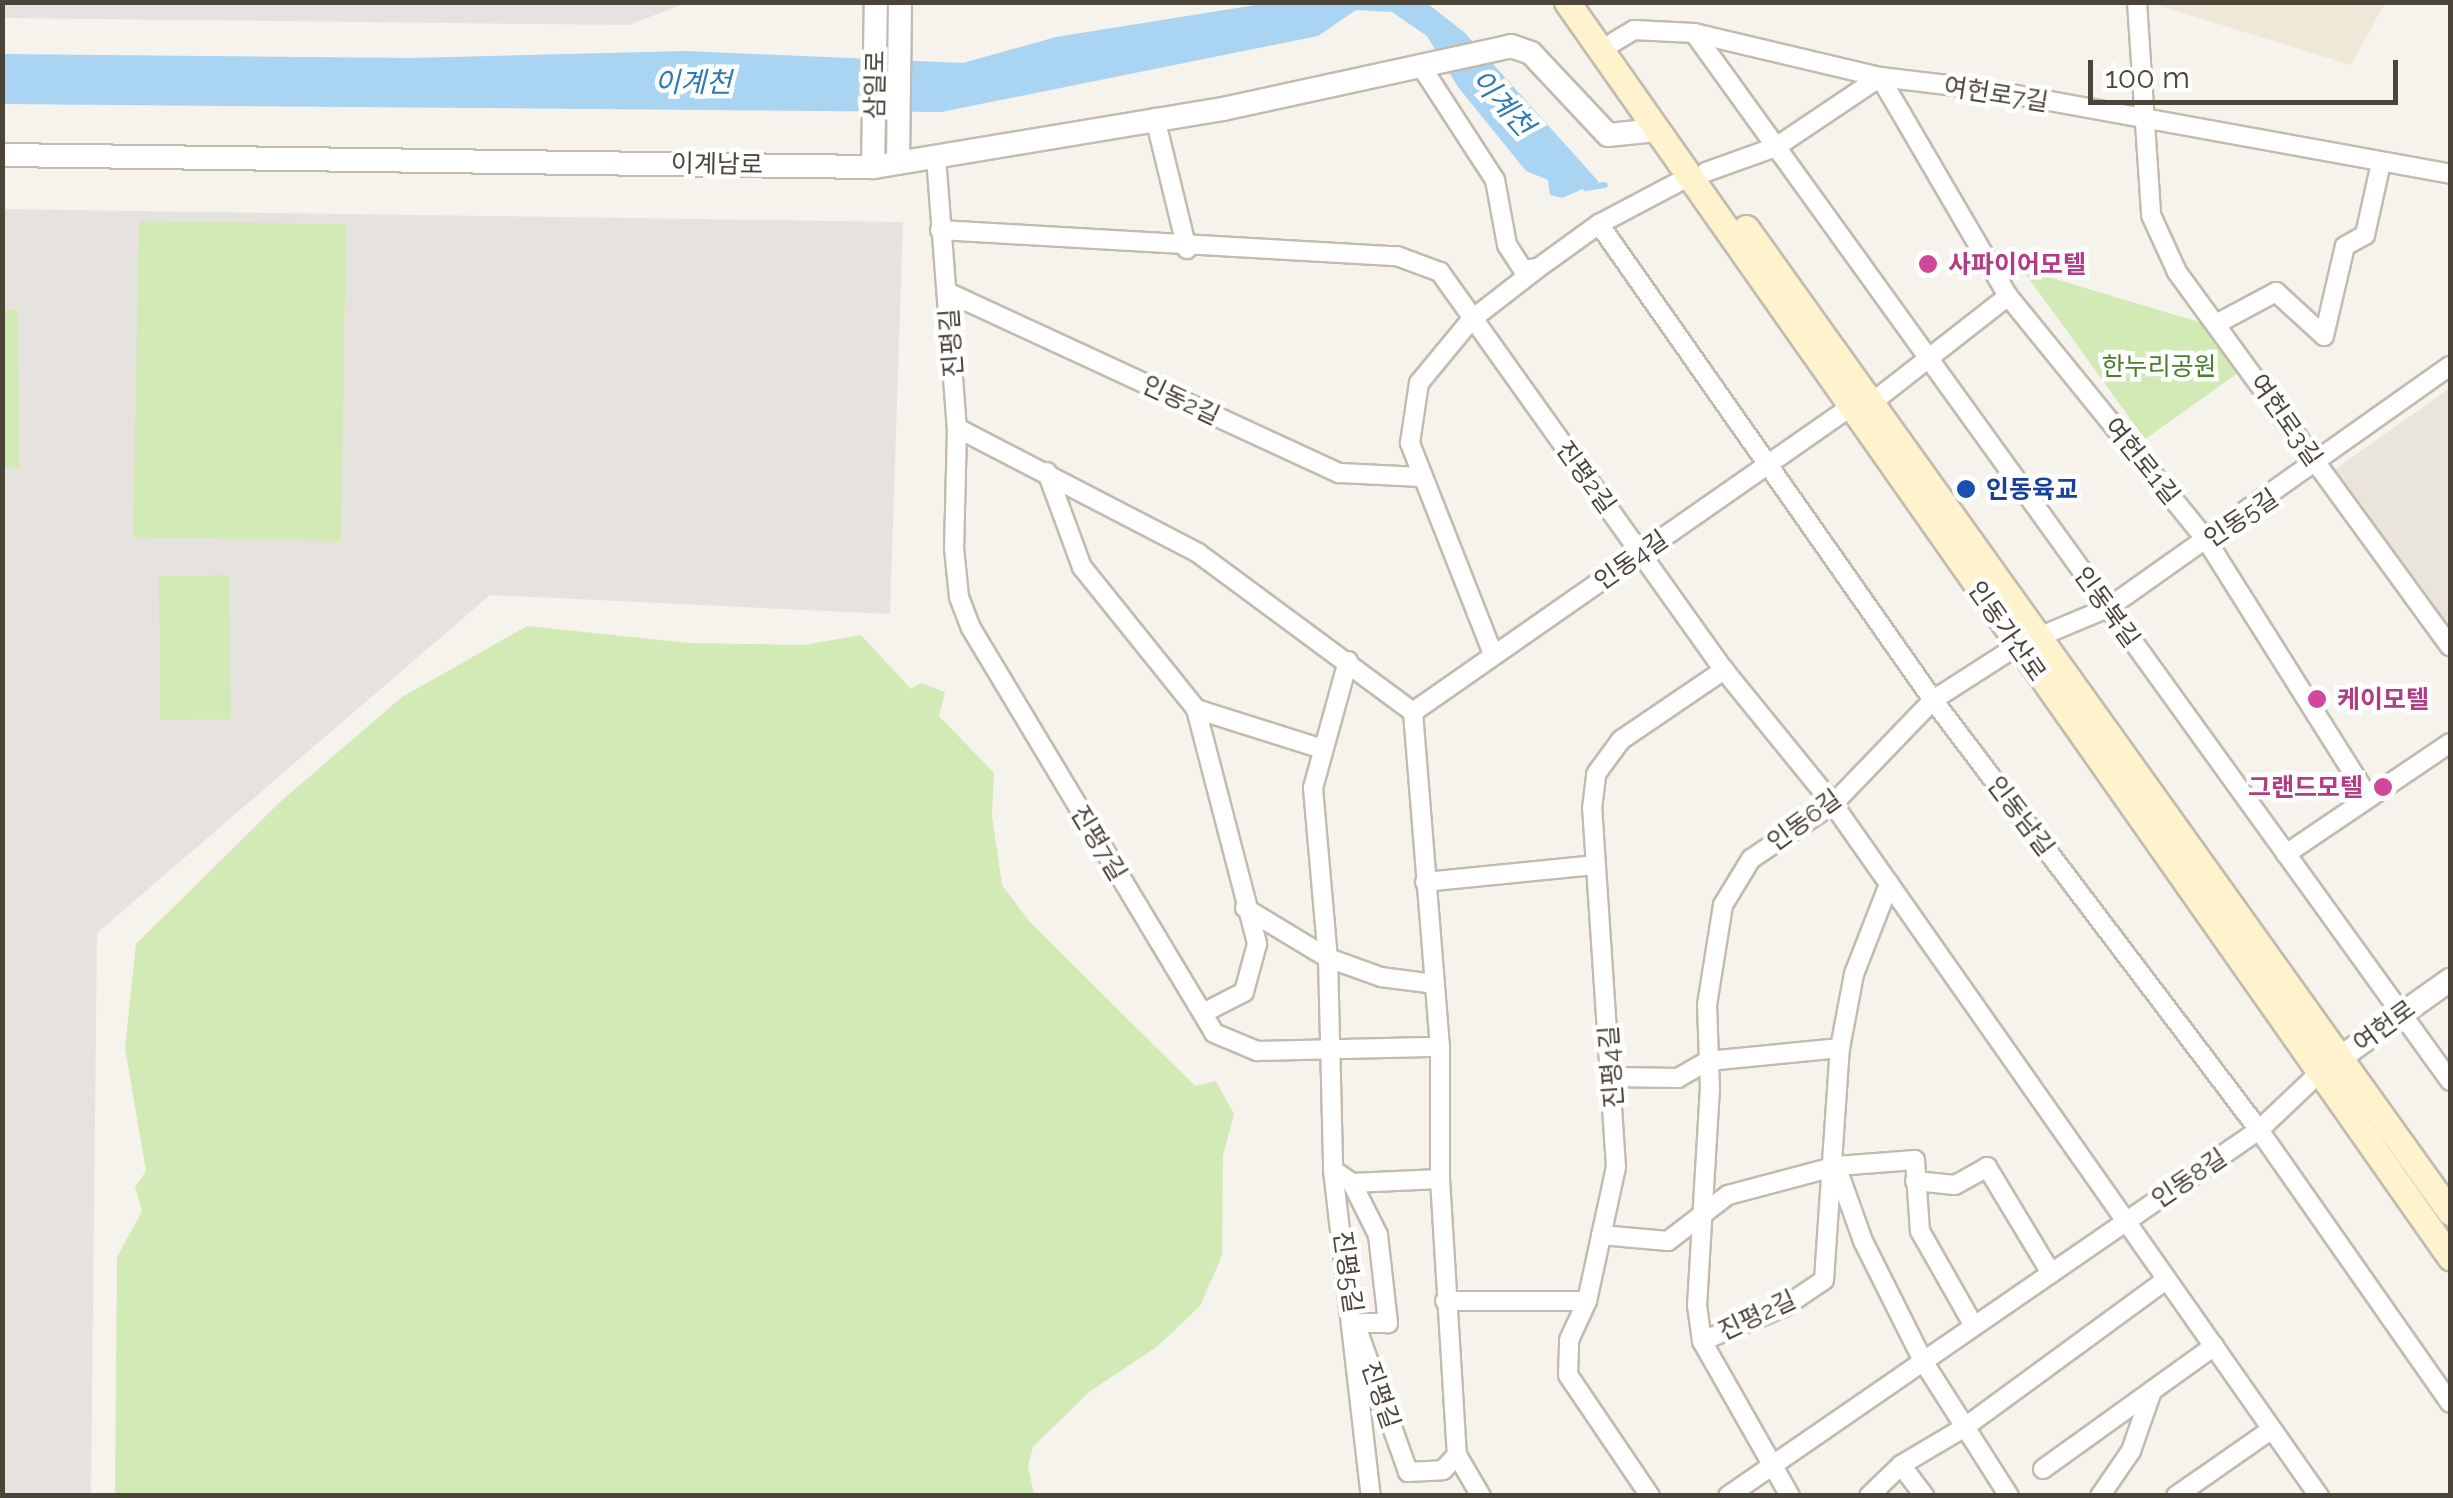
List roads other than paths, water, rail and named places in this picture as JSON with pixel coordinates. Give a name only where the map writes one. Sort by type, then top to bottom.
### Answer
[{"type":"main road","name":"인동가산로","points":[[1567,2],[1657,130],[1698,174]]},
{"type":"main road","name":"인동가산로","points":[[1586,2],[1698,174],[1860,406],[2329,1066],[2450,1256]]},
{"type":"main road","name":"인동가산로","points":[[2329,1066],[2450,1212]]},
{"type":"street","name":"삼일로","points":[[874,167],[876,2]]},
{"type":"street","name":"삼일로","points":[[898,163],[900,2]]},
{"type":"street","name":"여헌로3길","points":[[2137,2],[2151,215],[2177,272],[2450,646]]},
{"type":"street","name":"여헌로7길","points":[[1614,42],[1634,30],[1694,34],[1880,77],[1989,90],[2146,122],[2450,174]]},
{"type":"street","name":"인동북길","points":[[1694,34],[1925,361],[2450,1080]]},
{"type":"street","name":"이계남로","points":[[2,155],[874,167],[1155,118],[1511,46],[1531,53],[1608,136],[1657,130]]},
{"type":"street","points":[[1421,66],[1495,180],[1506,245],[1523,270],[1538,268]]},
{"type":"street","points":[[1493,654],[1410,443],[1419,382],[1471,320],[1599,224],[1698,174],[1776,147],[1880,77]]},
{"type":"street","name":"여헌로1길","points":[[1880,77],[2008,296],[2207,541],[2368,797]]},
{"type":"street","points":[[1155,118],[1187,249]]},
{"type":"street","name":"진평길","points":[[936,157],[957,428]]},
{"type":"street","points":[[2218,324],[2276,292],[2324,336],[2345,246],[2365,235],[2382,163]]},
{"type":"street","name":"인동남길","points":[[1599,224],[1770,461],[1934,700],[2258,1130],[2450,1403]]},
{"type":"street","name":"진평2길","points":[[940,230],[1422,262],[1440,272],[1724,670],[1833,804],[2319,1496]]},
{"type":"street","name":"인동2길","points":[[947,292],[1339,473],[1422,477]]},
{"type":"street","points":[[1925,361],[2008,296]]},
{"type":"street","name":"인동4길","points":[[1413,712],[1770,461],[1925,361]]},
{"type":"street","name":"인동5길","points":[[2026,642],[2108,608],[2318,466],[2450,366]]},
{"type":"street","points":[[957,428],[1198,553],[1413,712],[1440,1048],[1440,1179],[1457,1456],[1481,1496]]},
{"type":"street","name":"진평7길","points":[[957,428],[954,548],[958,597],[971,628],[1214,1033],[1238,1047],[1440,1048]]},
{"type":"street","points":[[1047,472],[1082,566],[1196,709],[1257,944],[1252,978],[1230,1002],[1202,1013]]},
{"type":"street","name":"인동6길","points":[[1771,1466],[1702,1341],[1700,1219],[1707,1005],[1722,905],[1751,860],[1833,804],[1934,700],[2026,642]]},
{"type":"street","points":[[1327,1048],[1328,958],[1314,820],[1320,748],[1348,661]]},
{"type":"street","name":"진평4길","points":[[1650,1496],[1568,1376],[1569,1340],[1588,1301],[1616,1167],[1595,865],[1596,774],[1622,740],[1724,670]]},
{"type":"street","points":[[1196,709],[1320,748]]},
{"type":"street","points":[[2286,854],[2450,743]]},
{"type":"street","points":[[1425,882],[1595,865]]},
{"type":"street","name":"진평2길","points":[[1702,1341],[1784,1307],[1824,1280],[1836,1166],[1840,1048],[1854,974],[1889,884]]},
{"type":"street","points":[[1245,908],[1328,958],[1381,977],[1434,984]]},
{"type":"street","name":"여헌로","points":[[2329,1066],[2450,980]]},
{"type":"street","name":"진평5길","points":[[1327,1048],[1334,1170],[1355,1324],[1370,1496]]},
{"type":"street","points":[[1612,1077],[1678,1078],[1708,1061],[1840,1048]]},
{"type":"street","name":"인동8길","points":[[1728,1496],[2258,1130],[2329,1066]]},
{"type":"street","points":[[1601,1236],[1668,1241],[1728,1195],[1836,1166],[1915,1160],[1920,1232],[1974,1326]]},
{"type":"street","points":[[1836,1166],[1862,1241],[1922,1362],[2009,1496]]},
{"type":"street","points":[[1914,1181],[1954,1185],[1988,1167],[2051,1273]]},
{"type":"street","name":"진평길","points":[[1334,1170],[1352,1183],[1378,1235],[1388,1323],[1355,1324],[1408,1472],[1442,1470],[1457,1456]]},
{"type":"street","points":[[1352,1183],[1440,1179]]},
{"type":"street","points":[[1869,1496],[1901,1465],[1965,1426],[2166,1278]]},
{"type":"street","points":[[1446,1300],[1588,1301]]},
{"type":"street","points":[[2043,1469],[2214,1346]]},
{"type":"street","points":[[2100,1496],[2130,1451],[2152,1391]]},
{"type":"street","points":[[2176,1496],[2272,1428]]},
{"type":"street","points":[[1901,1465],[1924,1496]]},
{"type":"street","points":[[1771,1466],[1790,1496]]},
{"type":"water","name":"이계천","points":[[1268,3],[1427,3],[1465,33],[1599,182],[1562,198],[1550,195],[1548,180],[1526,171],[1458,87],[1427,36],[1392,12],[1356,10],[1318,36],[941,112],[3,104],[3,54],[411,58],[686,51],[963,63],[1056,37]]},
{"type":"waterway","name":"이계천","points":[[1586,188],[1605,185]]},
{"type":"place","name":"사파이어모텔","points":[[1928,264]]},
{"type":"place","name":"인동육교","points":[[1966,489]]},
{"type":"place","name":"케이모텔","points":[[2317,699]]},
{"type":"place","name":"그랜드모텔","points":[[2383,787]]},
{"type":"park label","name":"한누리공원","points":[[2159,366]]}]
